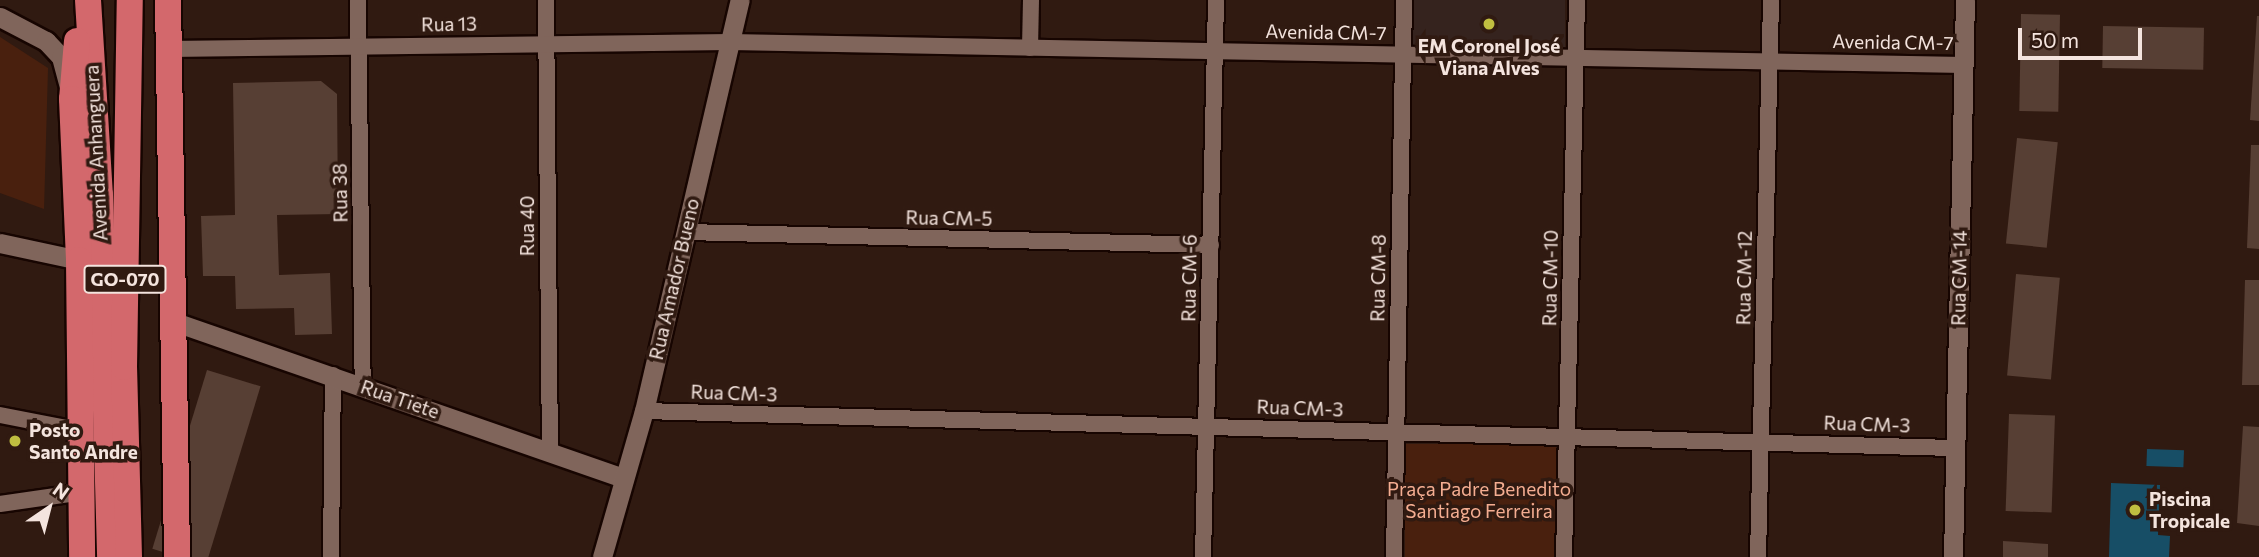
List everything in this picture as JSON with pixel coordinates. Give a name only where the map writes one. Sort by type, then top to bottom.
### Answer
[{"type":"highway","name":"Avenida Anhanguera","points":[[80,0],[72,99],[79,260],[82,557]]},
{"type":"highway","name":"Avenida Anhanguera","points":[[88,0],[100,195],[110,557]]},
{"type":"highway","name":"Avenida Anhanguera","points":[[129,557],[124,367],[130,0]]},
{"type":"highway","points":[[167,0],[175,322],[177,557]]},
{"type":"street","name":"Rua 38","points":[[358,0],[363,386]]},
{"type":"street","name":"Rua 40","points":[[547,0],[550,452]]},
{"type":"street","points":[[1030,48],[1031,0]]},
{"type":"street","name":"Rua CM-6","points":[[1203,557],[1216,0]]},
{"type":"street","name":"Rua CM-8","points":[[1394,557],[1404,0]]},
{"type":"street","name":"Rua CM-10","points":[[1564,557],[1577,0]]},
{"type":"street","name":"Rua CM-12","points":[[1758,557],[1771,0]]},
{"type":"street","name":"Rua CM-14","points":[[1954,557],[1965,0]]},
{"type":"street","name":"Rua Amador Bueno","points":[[602,557],[644,411],[730,42],[736,6]]},
{"type":"street","points":[[0,17],[46,41],[61,57],[72,99]]},
{"type":"street","name":"Rua 13","points":[[169,48],[730,42]]},
{"type":"street","name":"Avenida CM-7","points":[[730,42],[1964,65]]},
{"type":"street","name":"Rua CM-5","points":[[685,232],[1211,245]]},
{"type":"street","points":[[0,243],[79,260]]},
{"type":"street","name":"Rua Tiete","points":[[175,322],[624,478]]},
{"type":"street","points":[[331,557],[332,375]]},
{"type":"street","name":"Rua CM-3","points":[[644,411],[1956,448]]},
{"type":"street","points":[[0,415],[82,431]]},
{"type":"street","points":[[0,504],[83,492]]},
{"type":"shaded area","name":"EM Coronel José Viana Alves","points":[[1413,0],[1565,0],[1565,47],[1413,47]]},
{"type":"green space","points":[[0,37],[48,68],[44,209],[0,193]]},
{"type":"green space","name":"Praça Padre Benedito Santiago Ferreira","points":[[1405,444],[1556,444],[1556,557],[1405,557]]},
{"type":"water","name":"Piscina Tropicale","points":[[2147,449],[2184,450],[2183,467],[2146,466]]},
{"type":"water","name":"Piscina Tropicale","points":[[2111,483],[2160,485],[2158,535],[2170,536],[2169,557],[2109,557]]},
{"type":"building","points":[[2021,14],[2060,15],[2058,112],[2019,111]]},
{"type":"building","points":[[2259,16],[2259,121],[2250,120]]},
{"type":"building","points":[[2103,26],[2204,28],[2203,70],[2102,68]]},
{"type":"building","points":[[321,81],[337,94],[338,214],[277,215],[279,275],[330,273],[332,334],[295,335],[294,308],[236,309],[235,276],[203,276],[201,216],[235,215],[233,83]]},
{"type":"building","points":[[2017,138],[2058,142],[2047,248],[2006,243]]},
{"type":"building","points":[[2251,145],[2259,145],[2259,249],[2247,248]]},
{"type":"building","points":[[2016,274],[2060,278],[2051,379],[2007,376]]},
{"type":"building","points":[[2245,280],[2259,280],[2259,385],[2242,385]]},
{"type":"building","points":[[207,370],[261,386],[208,557],[179,557],[152,549]]},
{"type":"building","points":[[2009,414],[2055,416],[2052,513],[2006,511]]},
{"type":"building","points":[[2243,426],[2259,427],[2259,526],[2237,523]]},
{"type":"building","points":[[2003,541],[2048,544],[2048,557],[2003,557]]},
{"type":"place","name":"EM Coronel José Viana Alves","points":[[1489,24]]},
{"type":"place","name":"Posto Santo Andre","points":[[15,441]]},
{"type":"place","name":"Piscina Tropicale","points":[[2135,510]]}]
